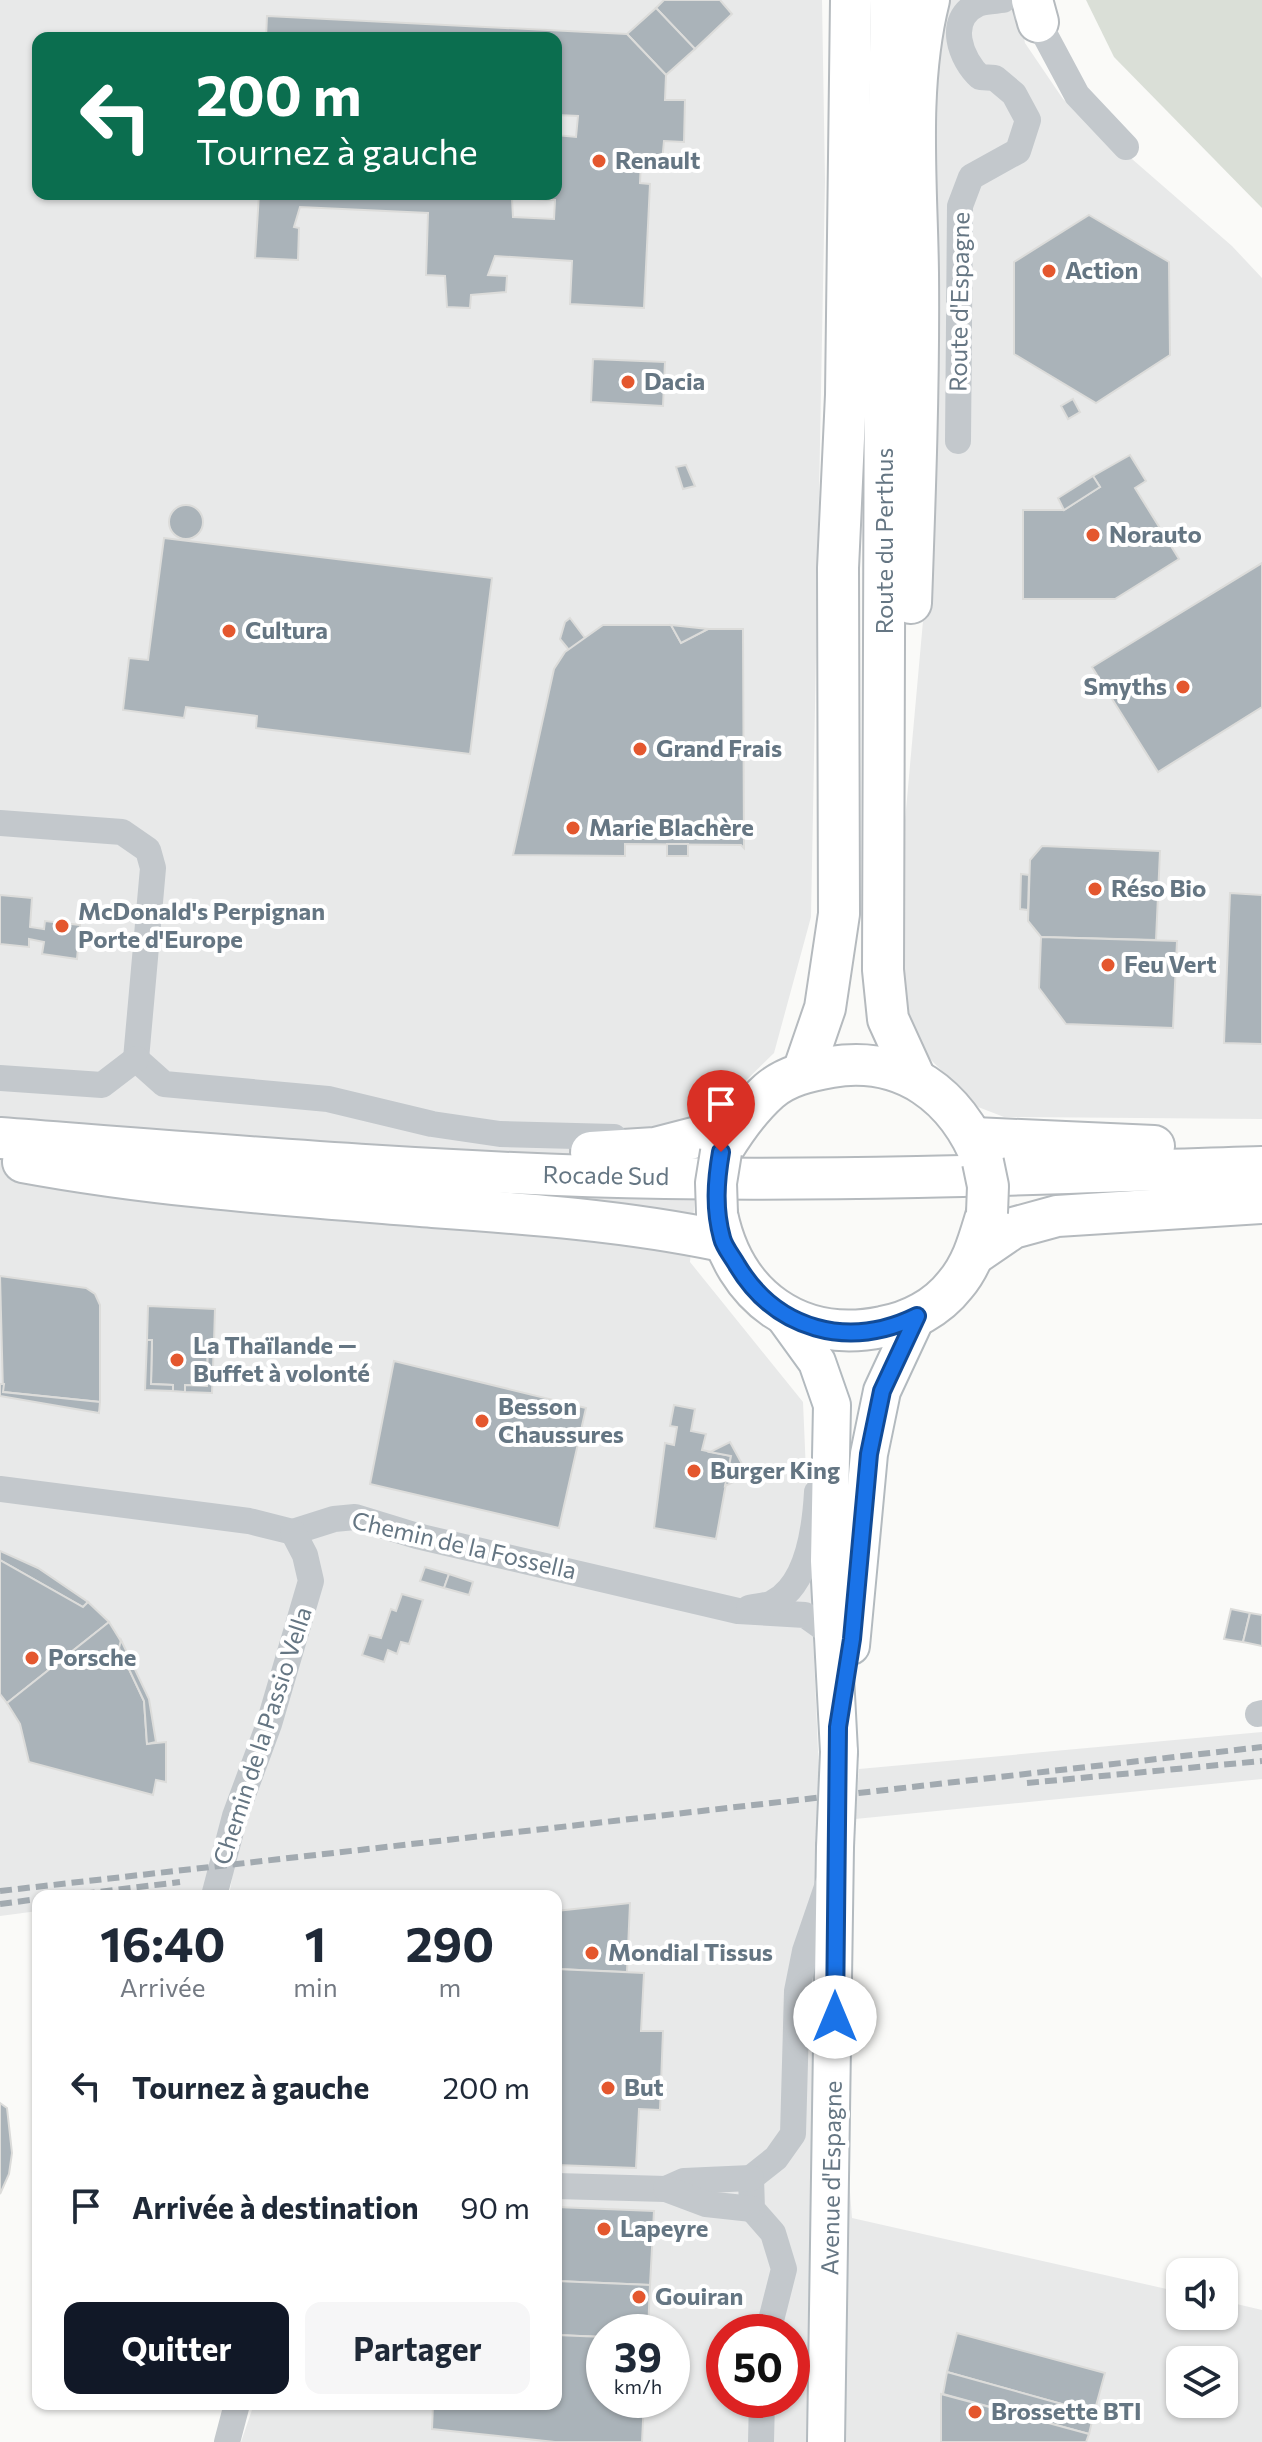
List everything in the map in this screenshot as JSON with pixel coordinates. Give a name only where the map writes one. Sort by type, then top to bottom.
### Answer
[{"type":"main road","name":"Route du Perthus","points":[[803,1072],[825,1008],[839,914],[838,568],[846,395],[851,0]]},
{"type":"main road","name":"Route du Perthus","points":[[891,0],[885,319],[883,970],[888,1019],[914,1076]]},
{"type":"main road","points":[[884,821],[910,625],[919,396],[917,97],[921,32],[929,0]]},
{"type":"main road","points":[[858,1063],[914,1076],[958,1113],[978,1150],[988,1186],[987,1213],[975,1254],[954,1287],[904,1323],[852,1333],[817,1329],[783,1315],[752,1290],[720,1227],[716,1183],[729,1140],[771,1090],[803,1072],[858,1063]]},
{"type":"main road","points":[[0,1136],[114,1133],[524,1155],[655,1148],[729,1140]]},
{"type":"main road","name":"Rocade Sud","points":[[0,1136],[346,1165],[664,1178],[893,1179],[1262,1167]]},
{"type":"main road","points":[[978,1150],[1262,1148]]},
{"type":"main road","points":[[0,1156],[79,1172],[311,1197],[657,1227],[720,1227]]},
{"type":"main road","name":"Rocade Sud","points":[[0,1156],[331,1180],[489,1187],[894,1193],[1262,1182]]},
{"type":"main road","points":[[975,1254],[1013,1228],[1057,1216],[1262,1203]]},
{"type":"main road","name":"Avenue d'Espagne","points":[[783,1315],[817,1362],[832,1405],[834,1434],[829,1561],[838,1739],[833,1865],[835,2041],[826,2442]]},
{"type":"main road","name":"Avenue d'Espagne","points":[[838,1739],[852,1639],[872,1438],[882,1391],[917,1316]]},
{"type":"main road","name":"Avenue d'Espagne","points":[[805,2442],[817,1975],[833,1865]]},
{"type":"street","name":"Route d'Espagne","points":[[958,441],[960,206],[971,177],[1018,151],[1028,120],[1014,94],[995,78],[980,77],[966,65],[958,36],[962,18],[977,4],[1003,0]]},
{"type":"street","points":[[1027,7],[1077,95],[1126,147]]},
{"type":"street","points":[[0,823],[122,832],[148,850],[153,868],[136,1059],[102,1085],[0,1078]]},
{"type":"street","points":[[136,1059],[164,1084],[328,1099],[432,1124],[500,1134],[620,1137],[655,1148]]},
{"type":"street","name":"Chemin de la Fossella","points":[[738,1611],[775,1602],[800,1575],[814,1511],[817,1470],[834,1434]]},
{"type":"street","points":[[0,1489],[249,1521],[293,1532]]},
{"type":"street","name":"Chemin de la Fossella","points":[[293,1532],[334,1519],[355,1517],[417,1536],[738,1611],[805,1615],[833,1635]]},
{"type":"street","name":"Chemin de la Passio Vella","points":[[216,1890],[235,1816],[269,1724],[311,1581],[305,1555],[293,1532]]},
{"type":"street","name":"Avenue d'Espagne","points":[[751,2178],[776,2158],[793,2134],[797,1991],[805,1951],[833,1865]]},
{"type":"street","points":[[562,2186],[666,2189],[706,2204],[752,2209],[751,2178],[684,2181],[666,2189]]},
{"type":"street","name":"Avenue d'Espagne","points":[[752,2209],[773,2233],[784,2269],[773,2314]]},
{"type":"street","points":[[227,2442],[235,2410]]},
{"type":"street","points":[[761,2442],[762,2418]]},
{"type":"shaded area","points":[[0,0],[822,0],[825,181],[811,917],[774,1053],[700,1126],[690,1262],[803,1402],[821,1820],[852,2218],[1166,2289],[1166,2330],[1238,2330],[1238,2304],[1262,2310],[1262,2442],[241,2442],[252,2410],[562,2410],[562,1890],[230,1890],[236,1854],[205,1890],[32,1890],[32,1912],[0,1916]]},
{"type":"shaded area","points":[[935,0],[1015,0],[1025,43],[1063,99],[1232,246],[1262,278],[1262,1119],[1004,1117],[978,1107],[928,1057],[908,1024],[898,983],[903,843],[925,599]]},
{"type":"shaded area","points":[[1086,0],[1262,0],[1262,208],[1114,57]]},
{"type":"shaded area","points":[[1262,1732],[1262,1779],[855,1819],[859,1769]]},
{"type":"building","points":[[664,0],[720,0],[732,14],[695,49],[656,8]]},
{"type":"building","points":[[656,8],[695,49],[666,75],[627,34]]},
{"type":"building","name":"Renault","points":[[267,16],[627,34],[666,75],[665,100],[685,100],[684,142],[664,141],[662,162],[641,161],[640,183],[650,184],[644,308],[570,304],[572,261],[495,256],[488,275],[507,276],[506,292],[471,295],[470,308],[447,307],[445,276],[426,275],[428,213],[300,207],[294,227],[299,228],[298,260],[255,258],[259,200],[512,200],[513,217],[554,219],[555,200],[562,200],[562,136],[576,137],[578,116],[562,115],[562,32],[266,32]]},
{"type":"building","points":[[1089,215],[1169,262],[1170,355],[1096,403],[1014,354],[1014,262]]},
{"type":"building","name":"Dacia","points":[[593,359],[665,362],[663,406],[591,402]]},
{"type":"building","points":[[1073,399],[1080,412],[1068,419],[1061,406]]},
{"type":"building","name":"Norauto","points":[[1130,455],[1146,481],[1135,488],[1179,559],[1115,599],[1023,599],[1023,510],[1064,510],[1100,487],[1093,476]]},
{"type":"building","points":[[686,465],[695,486],[683,489],[676,467]]},
{"type":"building","points":[[1093,476],[1100,487],[1064,510],[1058,498]]},
{"type":"building","points":[[186,505],[198,510],[203,522],[198,534],[186,539],[174,534],[169,522],[174,510]]},
{"type":"building","points":[[164,538],[492,578],[470,754],[256,728],[257,716],[186,707],[184,718],[123,710],[129,658],[148,660]]},
{"type":"building","name":"Smyths","points":[[1262,563],[1262,707],[1158,772],[1092,667]]},
{"type":"building","points":[[570,618],[585,638],[569,650],[560,639],[565,622]]},
{"type":"building","name":"Grand Frais","points":[[603,625],[671,625],[681,643],[708,629],[743,629],[744,848],[741,845],[625,844],[625,856],[513,855],[554,669],[565,652]]},
{"type":"building","points":[[671,625],[708,629],[681,643]]},
{"type":"building","points":[[667,844],[688,844],[688,856],[667,856]]},
{"type":"building","points":[[1042,846],[1160,851],[1156,940],[1041,937],[1028,921],[1030,860]]},
{"type":"building","points":[[1021,874],[1029,875],[1028,910],[1020,909]]},
{"type":"building","points":[[1230,893],[1262,895],[1262,1044],[1224,1043]]},
{"type":"building","name":"McDonald's Perpignan Porte d'Europe","points":[[0,895],[32,898],[30,927],[44,929],[45,921],[80,925],[77,959],[42,954],[44,942],[29,939],[29,947],[0,944]]},
{"type":"building","name":"Feu Vert","points":[[1041,937],[1177,941],[1173,1028],[1066,1024],[1039,988]]},
{"type":"building","points":[[0,1276],[86,1288],[95,1294],[100,1305],[100,1402],[3,1392]]},
{"type":"building","points":[[148,1306],[215,1309],[214,1342],[208,1342],[207,1386],[185,1385],[185,1392],[173,1391],[173,1385],[151,1384],[152,1340],[147,1340]]},
{"type":"building","points":[[147,1340],[152,1340],[151,1384],[173,1385],[173,1391],[145,1390]]},
{"type":"building","points":[[208,1342],[214,1342],[212,1393],[185,1392],[185,1385],[207,1386]]},
{"type":"building","points":[[394,1361],[586,1408],[559,1528],[370,1484]]},
{"type":"building","points":[[0,1384],[4,1384],[3,1392],[100,1402],[99,1413],[0,1396]]},
{"type":"building","name":"Burger King","points":[[674,1405],[695,1409],[691,1431],[706,1434],[702,1450],[731,1456],[716,1539],[654,1528],[665,1443],[674,1445],[677,1427],[670,1426]]},
{"type":"building","points":[[730,1442],[748,1475],[725,1486],[731,1456],[710,1452]]},
{"type":"building","points":[[0,1551],[38,1568],[88,1602],[83,1607],[0,1560]]},
{"type":"building","name":"Porsche","points":[[0,1560],[83,1607],[88,1602],[109,1622],[7,1703],[0,1694]]},
{"type":"building","points":[[425,1567],[449,1574],[444,1588],[420,1581]]},
{"type":"building","points":[[449,1574],[473,1582],[469,1595],[444,1588]]},
{"type":"building","points":[[402,1594],[423,1600],[409,1644],[401,1642],[397,1654],[388,1650],[384,1662],[362,1655],[369,1635],[381,1638],[391,1609],[396,1611]]},
{"type":"building","points":[[1231,1609],[1250,1613],[1243,1642],[1224,1639]]},
{"type":"building","points":[[1250,1613],[1262,1615],[1262,1646],[1243,1642]]},
{"type":"building","points":[[109,1622],[122,1643],[119,1648],[144,1701],[147,1744],[166,1742],[166,1782],[156,1780],[153,1795],[29,1762],[20,1724],[7,1703]]},
{"type":"building","points":[[121,1640],[149,1699],[156,1742],[147,1744],[144,1701],[119,1648]]},
{"type":"building","name":"Mondial Tissus","points":[[630,1903],[627,1972],[562,1969],[562,1910]]},
{"type":"building","name":"But","points":[[562,1969],[644,1973],[641,2031],[663,2031],[660,2110],[639,2109],[636,2168],[562,2165]]},
{"type":"building","points":[[0,2103],[7,2108],[12,2153],[9,2174],[0,2194]]},
{"type":"building","name":"Lapeyre","points":[[562,2207],[654,2211],[650,2285],[562,2281]]},
{"type":"building","points":[[562,2281],[650,2285],[649,2314],[586,2314],[586,2336],[562,2335]]},
{"type":"building","points":[[957,2333],[1105,2373],[1094,2413],[947,2372]]},
{"type":"building","points":[[562,2335],[586,2336],[586,2418],[643,2418],[642,2442],[555,2442],[432,2429],[433,2410],[562,2410]]},
{"type":"building","points":[[947,2372],[1094,2413],[1089,2434],[943,2394]]},
{"type":"building","name":"Brossette BTI","points":[[941,2394],[1089,2434],[1086,2442],[941,2442]]},
{"type":"railway","points":[[0,1891],[1262,1747]]},
{"type":"railway","points":[[1027,1783],[1262,1761]]},
{"type":"railway","points":[[114,1890],[180,1882]]},
{"type":"railway","points":[[0,1904],[32,1900]]},
{"type":"place","name":"Renault","points":[[599,161]]},
{"type":"place","name":"Action","points":[[1049,271]]},
{"type":"place","name":"Dacia","points":[[628,382]]},
{"type":"place","name":"Norauto","points":[[1093,535]]},
{"type":"place","name":"Cultura","points":[[229,631]]},
{"type":"place","name":"Smyths","points":[[1183,687]]},
{"type":"place","name":"Grand Frais","points":[[640,749]]},
{"type":"place","name":"Marie Blachère","points":[[573,828]]},
{"type":"place","name":"Réso Bio","points":[[1095,889]]},
{"type":"place","name":"McDonald's Perpignan Porte d'Europe","points":[[62,926]]},
{"type":"place","name":"Feu Vert","points":[[1108,965]]},
{"type":"place","name":"La Thaïlande — Buffet à volonté","points":[[177,1360]]},
{"type":"place","name":"Besson Chaussures","points":[[482,1421]]},
{"type":"place","name":"Burger King","points":[[694,1471]]},
{"type":"place","name":"Porsche","points":[[32,1658]]},
{"type":"place","name":"Mondial Tissus","points":[[592,1953]]},
{"type":"place","name":"But","points":[[608,2088]]},
{"type":"place","name":"Lapeyre","points":[[604,2229]]},
{"type":"place","name":"Gouiran","points":[[639,2297]]},
{"type":"place","name":"Brossette BTI","points":[[975,2412]]},
{"type":"route","points":[[721,1152],[716,1183],[722,1241],[752,1290],[783,1315],[817,1329],[852,1333],[904,1323],[917,1316],[882,1391],[869,1454],[852,1639],[838,1727],[835,2017]]}]
